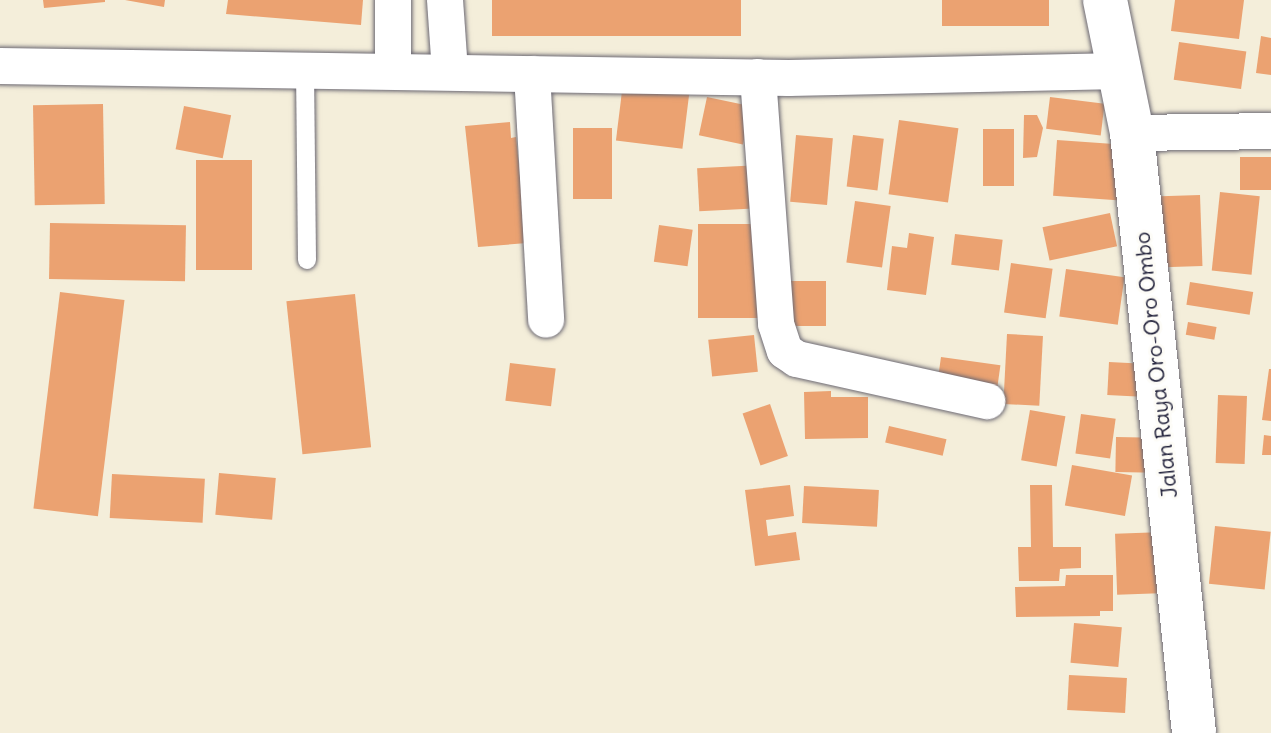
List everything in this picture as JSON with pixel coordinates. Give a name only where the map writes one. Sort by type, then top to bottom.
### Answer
[{"type":"main road","name":"Jalan Raya Oro-Oro Ombo","points":[[1106,1],[1132,133],[1194,733]]},
{"type":"street","points":[[393,0],[393,70]]},
{"type":"street","points":[[445,0],[450,71]]},
{"type":"street","points":[[0,66],[758,77],[1122,71]]},
{"type":"street","points":[[532,74],[546,320]]},
{"type":"street","points":[[758,77],[776,324],[785,351],[797,359],[987,401]]},
{"type":"street","points":[[1132,133],[1271,131]]},
{"type":"lane","points":[[305,69],[307,260]]},
{"type":"building","points":[[43,0],[105,0],[105,2],[44,8]]},
{"type":"building","points":[[125,0],[165,0],[164,7]]},
{"type":"building","points":[[228,0],[363,0],[361,25],[226,14]]},
{"type":"building","points":[[492,0],[741,0],[741,36],[492,36]]},
{"type":"building","points":[[942,0],[1049,0],[1049,26],[942,26]]},
{"type":"building","points":[[1175,0],[1244,0],[1239,39],[1171,31]]},
{"type":"building","points":[[1261,36],[1271,38],[1271,75],[1256,73]]},
{"type":"building","points":[[1179,42],[1246,51],[1241,89],[1174,80]]},
{"type":"building","points":[[623,83],[690,91],[682,149],[616,141]]},
{"type":"building","points":[[707,97],[751,106],[743,145],[699,135]]},
{"type":"building","points":[[1050,97],[1105,104],[1101,135],[1046,129]]},
{"type":"building","points":[[103,104],[105,204],[35,205],[33,105]]},
{"type":"building","points":[[184,106],[231,115],[223,158],[176,149]]},
{"type":"building","points":[[1024,115],[1037,115],[1043,128],[1037,157],[1023,158]]},
{"type":"building","points":[[899,120],[958,128],[948,203],[889,194]]},
{"type":"building","points":[[510,122],[511,138],[516,137],[527,243],[478,247],[465,126]]},
{"type":"building","points":[[573,128],[612,128],[612,199],[573,199]]},
{"type":"building","points":[[983,129],[1014,129],[1014,186],[983,186]]},
{"type":"building","points":[[796,135],[833,138],[827,205],[790,202]]},
{"type":"building","points":[[853,135],[884,139],[877,190],[847,187]]},
{"type":"building","points":[[1057,140],[1121,144],[1117,200],[1053,196]]},
{"type":"building","points":[[1240,157],[1271,157],[1271,190],[1240,190]]},
{"type":"building","points":[[196,160],[252,160],[252,270],[196,270]]},
{"type":"building","points":[[761,165],[763,208],[699,211],[697,168]]},
{"type":"building","points":[[1220,192],[1260,196],[1252,275],[1212,271]]},
{"type":"building","points":[[1200,195],[1202,266],[1164,267],[1161,196]]},
{"type":"building","points":[[855,201],[891,206],[882,267],[846,262]]},
{"type":"building","points":[[1110,213],[1117,246],[1050,261],[1043,227]]},
{"type":"building","points":[[50,223],[186,225],[185,281],[49,279]]},
{"type":"building","points":[[698,224],[766,224],[766,318],[698,318]]},
{"type":"building","points":[[659,225],[693,230],[688,266],[654,262]]},
{"type":"building","points":[[909,233],[934,237],[926,295],[887,290],[892,246],[907,248]]},
{"type":"building","points":[[955,234],[1003,240],[999,271],[951,265]]},
{"type":"building","points":[[1011,263],[1053,269],[1046,318],[1004,313]]},
{"type":"building","points":[[1066,269],[1124,277],[1118,325],[1059,317]]},
{"type":"building","points":[[782,281],[826,281],[826,326],[782,326]]},
{"type":"building","points":[[1190,282],[1253,292],[1250,315],[1186,305]]},
{"type":"building","points":[[60,292],[125,300],[98,516],[33,508]]},
{"type":"building","points":[[355,294],[371,447],[302,454],[286,301]]},
{"type":"building","points":[[1188,322],[1217,327],[1214,340],[1186,335]]},
{"type":"building","points":[[1007,334],[1043,336],[1039,406],[1003,404]]},
{"type":"building","points":[[754,335],[758,372],[712,377],[708,340]]},
{"type":"building","points":[[941,357],[1000,365],[996,397],[937,389]]},
{"type":"building","points":[[1109,362],[1153,364],[1151,397],[1107,395]]},
{"type":"building","points":[[510,363],[556,369],[551,406],[505,401]]},
{"type":"building","points":[[1271,369],[1271,421],[1262,420]]},
{"type":"building","points":[[831,391],[831,397],[868,397],[868,438],[805,439],[804,392]]},
{"type":"building","points":[[1218,395],[1247,396],[1245,464],[1216,463]]},
{"type":"building","points":[[770,404],[788,456],[760,465],[743,413]]},
{"type":"building","points":[[1030,410],[1065,416],[1057,466],[1021,460]]},
{"type":"building","points":[[1081,414],[1116,419],[1110,458],[1075,454]]},
{"type":"building","points":[[889,426],[946,439],[943,456],[885,443]]},
{"type":"building","points":[[1264,435],[1271,436],[1271,455],[1262,455]]},
{"type":"building","points":[[1116,437],[1156,438],[1155,473],[1115,472]]},
{"type":"building","points":[[1072,465],[1132,476],[1125,516],[1065,505]]},
{"type":"building","points":[[219,473],[276,478],[272,520],[215,515]]},
{"type":"building","points":[[112,474],[205,479],[203,523],[110,518]]},
{"type":"building","points":[[790,485],[794,516],[766,520],[768,536],[796,532],[800,560],[755,566],[745,490]]},
{"type":"building","points":[[1030,485],[1052,485],[1053,547],[1081,547],[1081,568],[1060,569],[1059,581],[1019,581],[1018,547],[1031,547]]},
{"type":"building","points":[[804,486],[879,490],[877,527],[802,523]]},
{"type":"building","points":[[1215,526],[1271,532],[1265,590],[1209,584]]},
{"type":"building","points":[[1164,532],[1166,593],[1117,595],[1115,534]]},
{"type":"building","points":[[1066,575],[1113,575],[1113,611],[1100,611],[1100,616],[1016,617],[1015,587],[1065,586]]},
{"type":"building","points":[[1074,623],[1122,627],[1118,667],[1071,663]]},
{"type":"building","points":[[1069,675],[1127,678],[1125,713],[1067,710]]}]
